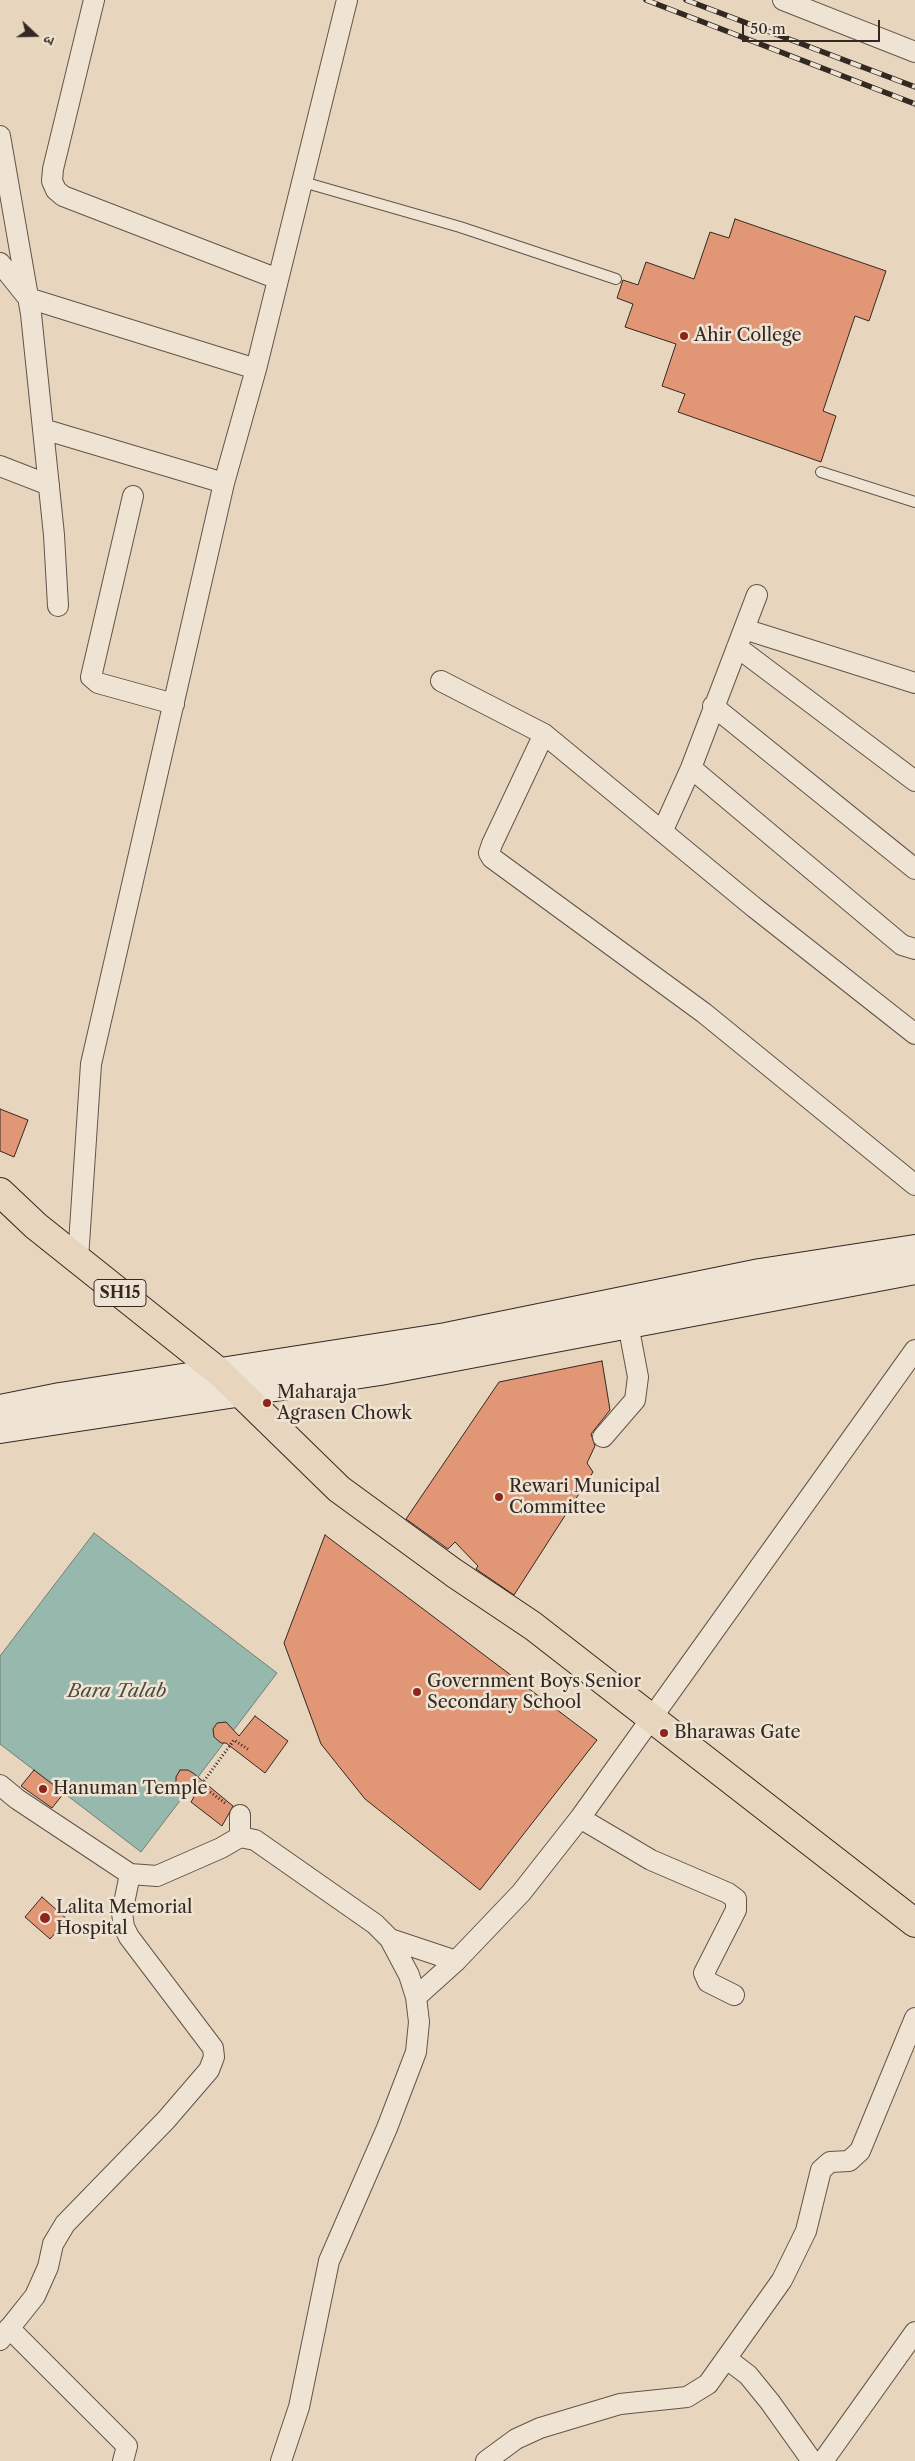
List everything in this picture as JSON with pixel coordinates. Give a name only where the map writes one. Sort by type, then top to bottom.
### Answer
[{"type":"main road","name":"SH15","points":[[0,1192],[36,1226],[218,1372],[239,1393]]},
{"type":"main road","points":[[0,1409],[60,1397],[446,1337],[760,1273],[915,1249]]},
{"type":"main road","points":[[0,1430],[380,1371],[915,1270]]},
{"type":"main road","points":[[239,1393],[339,1488],[454,1573],[532,1626],[654,1718],[915,1922]]},
{"type":"street","points":[[94,0],[53,169],[52,181],[56,190],[63,196],[278,279]]},
{"type":"street","points":[[78,1259],[91,1064],[224,483],[256,369],[347,0]]},
{"type":"street","points":[[783,0],[915,52]]},
{"type":"street","points":[[0,136],[28,298],[49,485],[58,606]]},
{"type":"street","points":[[0,263],[28,298],[256,369]]},
{"type":"street","points":[[43,430],[224,483]]},
{"type":"street","points":[[0,466],[49,485]]},
{"type":"street","points":[[132,496],[91,677],[98,683],[174,704]]},
{"type":"street","points":[[663,830],[691,768],[713,706],[757,595]]},
{"type":"street","points":[[740,638],[915,683]]},
{"type":"street","points":[[740,638],[915,781]]},
{"type":"street","points":[[441,681],[544,734],[663,830],[755,908],[915,1034]]},
{"type":"street","points":[[713,706],[915,869]]},
{"type":"street","points":[[544,734],[492,844],[489,853],[492,858],[704,1013],[915,1185]]},
{"type":"street","points":[[691,768],[902,945],[915,949]]},
{"type":"street","points":[[603,1437],[636,1400],[638,1377],[628,1324]]},
{"type":"street","points":[[416,1997],[456,1961],[521,1893],[580,1818],[620,1761],[654,1718],[915,1350]]},
{"type":"street","points":[[0,1785],[17,1799],[130,1874],[157,1876],[222,1848],[240,1837],[255,1840],[375,1924],[390,1939],[409,1975],[416,1997],[419,2022],[416,2052],[387,2128],[328,2261],[299,2407],[281,2461]]},
{"type":"street","points":[[240,1815],[240,1837]]},
{"type":"street","points":[[580,1818],[651,1860],[728,1893],[736,1899],[736,1910],[704,1973],[708,1982],[734,1995]]},
{"type":"street","points":[[123,2461],[127,2446],[5,2334],[35,2296],[48,2267],[53,2244],[65,2224],[166,2120],[209,2070],[214,2057],[213,2048],[126,1932],[122,1913],[130,1874]]},
{"type":"street","points":[[390,1939],[456,1961]]},
{"type":"street","points":[[486,2461],[516,2440],[540,2428],[568,2418],[620,2404],[687,2397],[699,2392],[708,2384],[782,2280],[806,2231],[821,2170],[830,2162],[849,2161],[860,2151],[915,2018]]},
{"type":"street","points":[[823,2461],[915,2332]]},
{"type":"street","points":[[727,2359],[748,2375],[770,2402],[812,2461]]},
{"type":"lane","points":[[303,182],[460,227],[616,279]]},
{"type":"lane","points":[[821,472],[915,502]]},
{"type":"path","points":[[240,1815],[201,1784],[234,1740],[249,1750]]},
{"type":"water","name":"Bara Talab","points":[[94,1533],[277,1673],[141,1852],[0,1744],[0,1656]]},
{"type":"building","name":"Ahir College","points":[[735,219],[886,271],[869,321],[855,316],[823,411],[836,416],[821,462],[678,412],[685,394],[662,386],[676,344],[625,327],[633,304],[617,298],[623,280],[638,285],[646,262],[694,279],[710,232],[729,238]]},
{"type":"building","points":[[0,1109],[28,1120],[14,1157],[0,1151]]},
{"type":"building","name":"Rewari Municipal Committee","points":[[602,1361],[610,1410],[591,1434],[595,1446],[587,1463],[593,1472],[514,1595],[476,1569],[478,1566],[455,1542],[448,1549],[406,1519],[499,1382]]},
{"type":"building","name":"Government Boys Senior Secondary School","points":[[325,1535],[597,1740],[480,1890],[365,1799],[321,1744],[284,1643]]},
{"type":"building","points":[[255,1716],[288,1741],[265,1773],[226,1743],[221,1743],[214,1737],[213,1729],[217,1723],[226,1722],[239,1736]]},
{"type":"building","name":"Hanuman Temple","points":[[34,1770],[64,1793],[52,1808],[21,1786]]},
{"type":"building","points":[[180,1770],[188,1770],[193,1773],[233,1806],[222,1826],[191,1802],[194,1797],[176,1783],[176,1777]]},
{"type":"building","points":[[42,1897],[67,1919],[50,1939],[25,1917]]},
{"type":"railway","points":[[646,0],[915,104]]},
{"type":"railway","points":[[686,0],[915,87]]},
{"type":"place","name":"Ahir College","points":[[684,336]]},
{"type":"place","name":"Maharaja Agrasen Chowk","points":[[267,1403]]},
{"type":"place","name":"Rewari Municipal Committee","points":[[499,1497]]},
{"type":"place","name":"Government Boys Senior Secondary School","points":[[417,1692]]},
{"type":"place","name":"Bharawas Gate","points":[[664,1733]]},
{"type":"place","name":"Hanuman Temple","points":[[43,1789]]},
{"type":"place","name":"Lalita Memorial Hospital","points":[[45,1918]]}]
